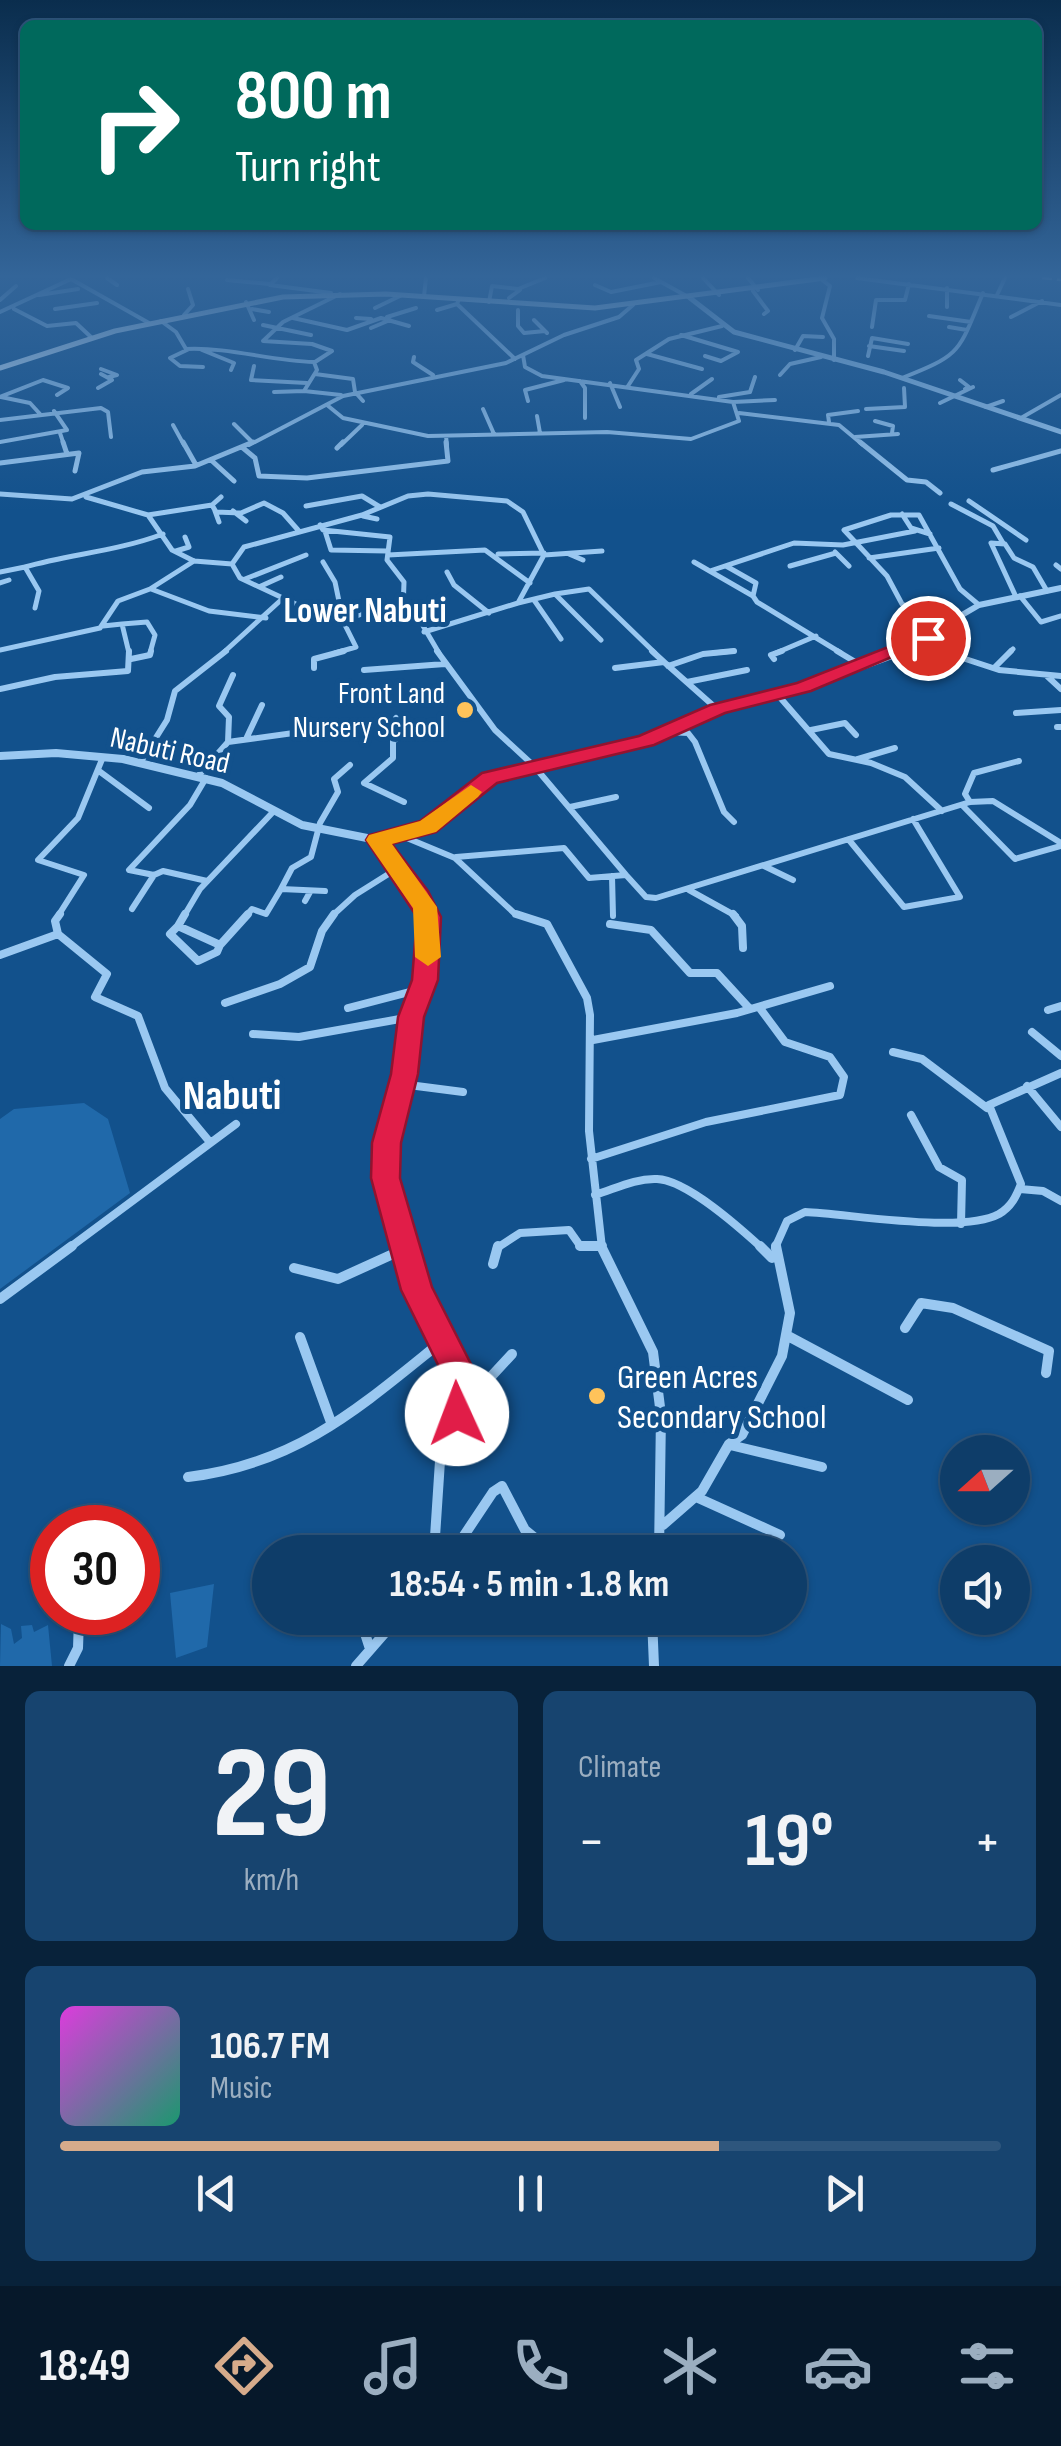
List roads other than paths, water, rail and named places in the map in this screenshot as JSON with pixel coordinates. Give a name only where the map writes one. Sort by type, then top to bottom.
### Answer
[{"type":"main road","points":[[0,368],[38,356]]},
{"type":"street","points":[[180,356],[170,358],[180,366],[203,367]]},
{"type":"street","points":[[216,356],[234,363],[232,370]]},
{"type":"street","points":[[262,356],[314,362],[325,356]]},
{"type":"street","points":[[296,360],[299,356]]},
{"type":"street","points":[[512,356],[515,359]]},
{"type":"street","points":[[0,494],[66,499],[85,496],[142,472],[211,460],[355,392],[458,373],[522,356]]},
{"type":"street","points":[[523,356],[529,371],[565,379],[733,402],[775,400]]},
{"type":"street","points":[[628,386],[640,369],[636,360],[644,356]]},
{"type":"street","points":[[653,356],[702,369]]},
{"type":"street","points":[[705,356],[721,361],[731,356]]},
{"type":"street","points":[[817,356],[902,378],[1061,432]]},
{"type":"street","points":[[834,356],[834,360]]},
{"type":"street","points":[[902,378],[953,356]]},
{"type":"street","points":[[414,357],[413,362],[434,376]]},
{"type":"street","points":[[780,375],[790,364],[822,357]]},
{"type":"street","points":[[304,391],[315,374],[314,362]]},
{"type":"street","points":[[254,366],[251,380],[307,383]]},
{"type":"street","points":[[98,388],[112,380],[101,371]]},
{"type":"street","points":[[453,379],[458,373]]},
{"type":"street","points":[[315,374],[351,378],[355,392],[363,400]]},
{"type":"street","points":[[713,398],[749,392],[755,377]]},
{"type":"street","points":[[528,401],[525,390],[565,379]]},
{"type":"street","points":[[690,394],[712,379]]},
{"type":"street","points":[[0,397],[21,383],[52,380],[68,388],[57,395]]},
{"type":"street","points":[[579,380],[585,388],[585,418]]},
{"type":"street","points":[[960,380],[968,387],[964,390]]},
{"type":"street","points":[[610,383],[620,406]]},
{"type":"street","points":[[940,403],[951,394],[973,387]]},
{"type":"street","points":[[866,409],[905,407],[904,388]]},
{"type":"street","points":[[274,392],[343,396]]},
{"type":"street","points":[[1022,418],[1061,396]]},
{"type":"street","points":[[0,397],[30,403],[40,414]]},
{"type":"street","points":[[985,407],[1003,401]]},
{"type":"street","points":[[326,404],[343,418],[363,424],[446,436],[540,433],[694,439],[734,425],[740,419],[733,402]]},
{"type":"street","points":[[1026,404],[1036,409]]},
{"type":"street","points":[[0,420],[105,408],[111,436]]},
{"type":"street","points":[[483,409],[494,434]]},
{"type":"street","points":[[829,424],[828,415],[858,411]]},
{"type":"street","points":[[0,442],[69,429],[54,412]]},
{"type":"street","points":[[739,413],[829,424],[854,437],[907,480],[926,482],[940,493]]},
{"type":"street","points":[[536,416],[540,433]]},
{"type":"street","points":[[854,437],[895,433],[892,426],[875,421]]},
{"type":"street","points":[[234,424],[253,442]]},
{"type":"street","points":[[337,448],[363,424]]},
{"type":"street","points":[[173,425],[196,465]]},
{"type":"street","points":[[60,433],[67,454]]},
{"type":"street","points":[[242,448],[255,458],[254,470],[260,476],[303,479],[446,462],[446,436]]},
{"type":"street","points":[[993,470],[1061,451]]},
{"type":"street","points":[[0,462],[67,454],[82,456],[75,472]]},
{"type":"street","points":[[211,460],[234,482]]},
{"type":"street","points":[[85,496],[148,516],[214,508],[240,512],[266,504],[298,530]]},
{"type":"street","points":[[306,506],[362,496],[380,507]]},
{"type":"street","points":[[322,528],[408,496],[502,499],[523,512],[544,554]]},
{"type":"street","points":[[214,508],[221,497]]},
{"type":"street","points":[[969,501],[1026,540]]},
{"type":"street","points":[[951,504],[993,526],[1014,558],[1033,568],[1056,591]]},
{"type":"street","points":[[214,508],[219,522]]},
{"type":"street","points":[[232,510],[246,521]]},
{"type":"street","points":[[902,514],[915,531]]},
{"type":"street","points":[[942,627],[906,606],[888,576],[844,530],[902,514],[921,516],[960,589],[979,605]]},
{"type":"street","points":[[362,515],[377,519]]},
{"type":"street","points":[[148,516],[175,552],[194,561],[232,564],[244,580],[282,600],[316,609],[340,606],[403,610],[422,622],[424,632],[445,664],[495,730],[534,766],[650,898],[688,890],[966,804],[994,801],[1061,844]]},
{"type":"street","points":[[322,528],[331,550],[496,554],[602,550]]},
{"type":"street","points":[[232,564],[244,547],[298,530],[322,528],[388,535],[387,553],[406,592],[403,610]]},
{"type":"street","points":[[710,571],[791,544],[854,544],[926,530],[934,538]]},
{"type":"street","points":[[0,572],[78,553],[122,550],[163,534]]},
{"type":"street","points":[[175,552],[188,547],[185,538]]},
{"type":"street","points":[[1003,543],[991,544],[1018,597],[1041,622],[1061,616]]},
{"type":"street","points":[[831,544],[849,566]]},
{"type":"street","points":[[870,558],[940,548]]},
{"type":"street","points":[[568,553],[583,560]]},
{"type":"street","points":[[790,566],[836,553]]},
{"type":"street","points":[[496,554],[530,583]]},
{"type":"street","points":[[518,603],[544,554]]},
{"type":"street","points":[[244,580],[267,565],[306,555]]},
{"type":"street","points":[[102,626],[118,601],[150,589],[194,561]]},
{"type":"street","points":[[323,562],[335,582],[340,606]]},
{"type":"street","points":[[694,562],[863,666]]},
{"type":"street","points":[[726,566],[756,583],[753,596]]},
{"type":"street","points":[[25,567],[39,592],[34,608]]},
{"type":"street","points":[[447,572],[454,585],[488,613]]},
{"type":"street","points":[[259,587],[281,578]]},
{"type":"street","points":[[0,583],[9,580]]},
{"type":"street","points":[[150,589],[189,606],[266,618]]},
{"type":"street","points":[[424,632],[518,603],[589,590],[718,709]]},
{"type":"street","name":"Nabuti Road","points":[[0,756],[104,756],[140,763],[244,791],[274,812],[318,830],[378,840],[402,836],[442,818],[490,778],[619,749],[718,709],[777,694],[919,644],[979,605],[1056,591]]},
{"type":"street","points":[[556,594],[566,600],[577,622],[600,640]]},
{"type":"street","points":[[140,763],[162,730],[175,691],[266,618],[282,600]]},
{"type":"street","points":[[534,600],[562,639]]},
{"type":"street","points":[[314,668],[314,660],[356,646],[343,621],[371,610]]},
{"type":"street","points":[[0,650],[102,626],[147,622],[156,635],[150,655],[131,659]]},
{"type":"street","points":[[0,689],[55,677],[128,671],[131,659],[122,624]]},
{"type":"street","points":[[774,659],[771,655],[818,636]]},
{"type":"street","points":[[919,644],[993,668],[1061,676]]},
{"type":"street","points":[[993,668],[1013,649]]},
{"type":"street","points":[[615,668],[666,664],[734,651]]},
{"type":"street","points":[[364,670],[445,664]]},
{"type":"street","points":[[688,682],[746,670]]},
{"type":"street","points":[[1046,675],[1061,689]]},
{"type":"street","points":[[207,881],[163,871],[154,874],[129,870],[190,804],[202,777],[228,742],[230,717],[220,706],[233,676]]},
{"type":"street","points":[[777,694],[829,754],[858,759],[905,776],[942,811]]},
{"type":"street","points":[[246,739],[262,705]]},
{"type":"street","points":[[1016,713],[1061,710]]},
{"type":"street","points":[[396,718],[408,730],[393,741],[392,758],[364,784],[404,802]]},
{"type":"street","points":[[811,730],[844,722],[856,735]]},
{"type":"street","points":[[228,742],[308,731]]},
{"type":"street","points":[[668,732],[688,734],[696,742],[724,812],[734,822]]},
{"type":"street","points":[[858,759],[896,748]]},
{"type":"street","points":[[58,934],[55,921],[84,875],[40,862],[38,858],[74,824],[104,756]]},
{"type":"street","points":[[1019,761],[974,774],[965,794],[966,804],[1015,859],[1061,844]]},
{"type":"street","points":[[274,812],[207,881],[170,934],[198,961],[217,952],[252,909],[266,914],[292,868],[311,857],[318,830],[338,792],[334,779],[350,765]]},
{"type":"street","points":[[99,771],[149,808]]},
{"type":"street","points":[[569,807],[616,797]]},
{"type":"street","points":[[849,840],[900,904],[913,907],[960,897],[913,819]]},
{"type":"street","points":[[402,836],[455,858],[514,913],[538,920],[554,931],[570,971],[587,998],[594,1040],[591,1159],[602,1246],[653,1352],[660,1414],[661,1535]]},
{"type":"street","points":[[378,840],[429,917],[422,988],[411,1017],[402,1084],[385,1160],[389,1198],[404,1248],[441,1342],[462,1378],[463,1391],[440,1461],[435,1535]]},
{"type":"street","points":[[455,858],[558,847],[572,856],[586,876],[626,874]]},
{"type":"street","points":[[763,866],[794,880]]},
{"type":"street","points":[[225,1002],[254,995],[308,968],[317,958],[320,935],[351,896],[398,868]]},
{"type":"street","points":[[132,909],[154,874]]},
{"type":"street","points":[[591,1159],[706,1122],[840,1096],[844,1077],[834,1060],[785,1042],[717,973],[690,972],[651,930],[612,920],[612,876]]},
{"type":"street","points":[[281,889],[325,892]]},
{"type":"street","points":[[688,890],[737,916],[743,925],[742,948]]},
{"type":"street","points":[[305,901],[310,892]]},
{"type":"street","points":[[178,926],[220,945]]},
{"type":"street","points":[[0,955],[58,934],[72,940],[82,956],[107,974],[96,997],[138,1016],[164,1088],[209,1141]]},
{"type":"street","points":[[594,1040],[755,1008],[830,986]]},
{"type":"street","points":[[348,1008],[422,988]]},
{"type":"street","points":[[1048,1010],[1061,1006]]},
{"type":"street","points":[[253,1034],[272,1030],[293,1038],[378,1027],[411,1017]]},
{"type":"street","points":[[1032,1032],[1061,1056]]},
{"type":"street","points":[[773,1259],[784,1226],[805,1212],[961,1224],[996,1213],[1010,1204],[1020,1190],[1015,1163],[988,1108],[922,1059],[893,1052]]},
{"type":"street","points":[[988,1108],[1061,1073]]},
{"type":"street","points":[[402,1084],[463,1092]]},
{"type":"street","points":[[1027,1086],[1061,1127]]},
{"type":"street","points":[[911,1114],[939,1166],[962,1180],[961,1224]]},
{"type":"street","points":[[0,1299],[236,1124]]},
{"type":"street","points":[[596,1195],[654,1180],[675,1184],[753,1236],[773,1259],[790,1307],[788,1336],[742,1435],[729,1444],[696,1497],[662,1526]]},
{"type":"street","points":[[1020,1190],[1043,1191],[1061,1202]]},
{"type":"street","points":[[493,1264],[498,1244],[520,1234],[569,1230],[581,1247],[602,1246]]},
{"type":"street","points":[[294,1268],[338,1279],[404,1248]]},
{"type":"street","points":[[905,1328],[920,1303],[953,1308],[1049,1351],[1046,1373]]},
{"type":"street","points":[[788,1336],[908,1400]]},
{"type":"street","points":[[300,1337],[332,1425]]},
{"type":"street","points":[[188,1478],[224,1476],[256,1467],[368,1406],[441,1342]]},
{"type":"street","points":[[463,1391],[487,1380],[512,1354]]},
{"type":"street","points":[[729,1444],[822,1467]]},
{"type":"street","points":[[464,1535],[495,1489],[502,1486],[524,1530],[530,1535]]},
{"type":"street","points":[[696,1497],[780,1535]]},
{"type":"street","points":[[69,1666],[78,1648],[78,1635]]},
{"type":"street","points":[[366,1635],[370,1648]]},
{"type":"street","points":[[356,1666],[382,1635]]},
{"type":"street","points":[[653,1635],[654,1666]]},
{"type":"place","name":"Front Land Nursery School","points":[[465,710]]},
{"type":"place","name":"Green Acres Secondary School","points":[[597,1396]]},
{"type":"district","name":"Lower Nabuti","points":[[365,610]]},
{"type":"district","name":"Nabuti","points":[[232,1094]]}]
